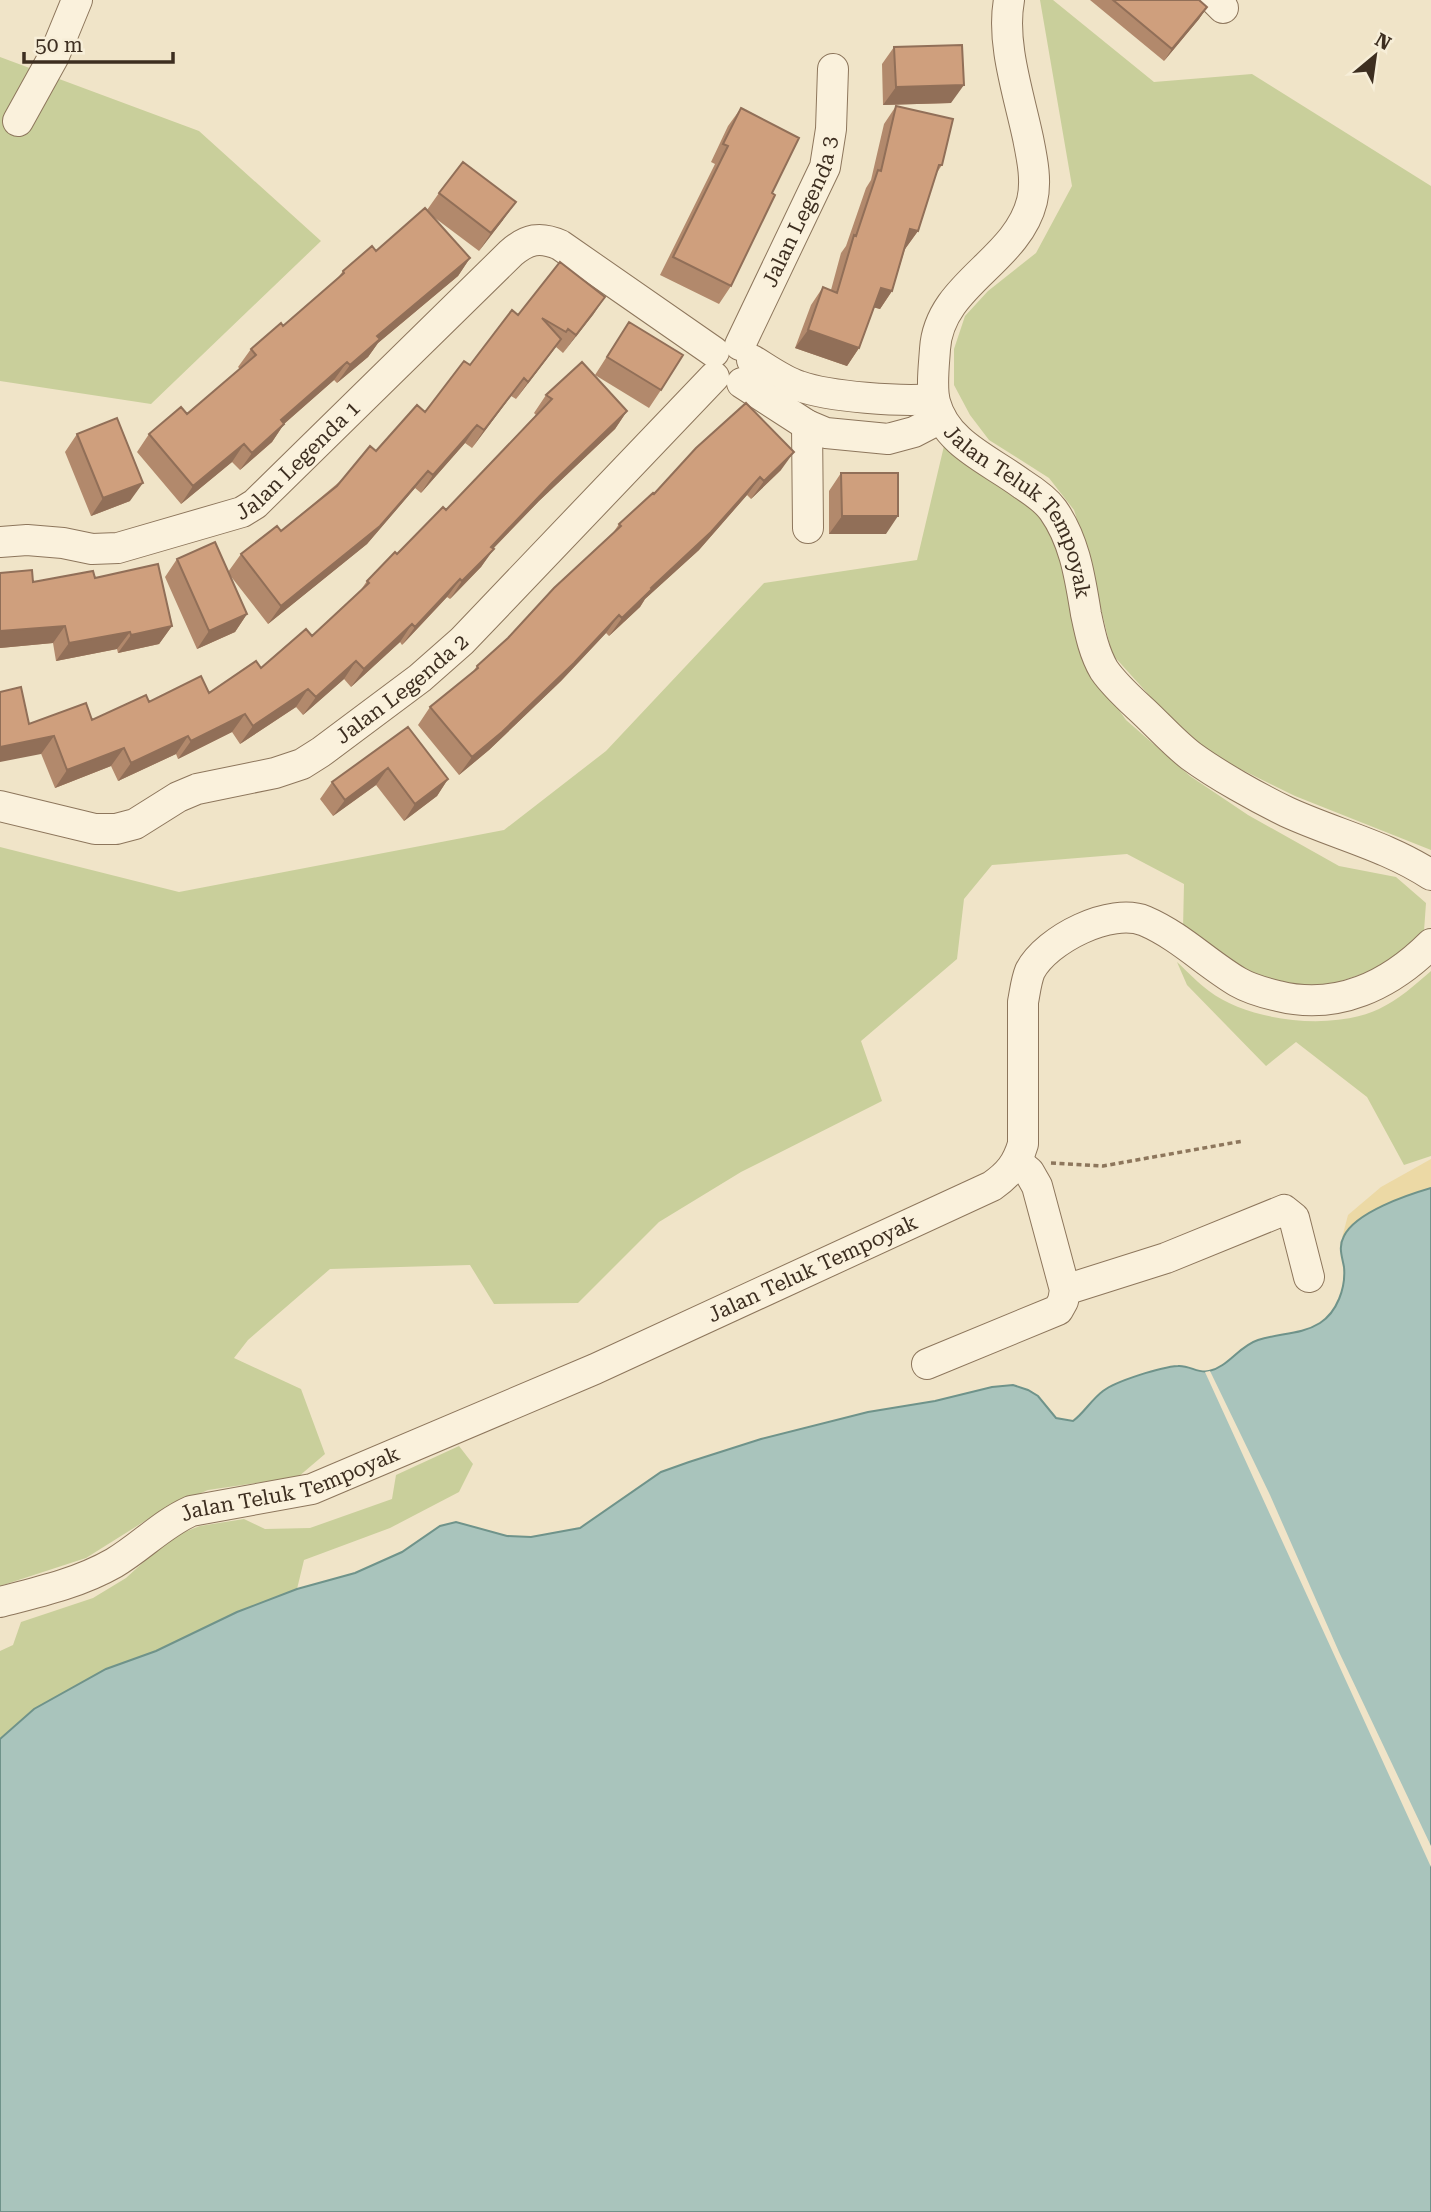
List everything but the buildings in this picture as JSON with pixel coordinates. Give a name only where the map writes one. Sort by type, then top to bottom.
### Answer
[{"type":"street","points":[[18,121],[54,56],[76,0]]},
{"type":"street","name":"Jalan Teluk Tempoyak","points":[[1009,0],[1006,14],[1008,38],[1032,156],[1032,201],[1014,237],[958,295],[943,317],[935,346],[938,409],[954,436],[1051,507],[1065,530],[1076,561],[1093,647],[1103,668],[1119,688],[1178,744],[1210,768],[1287,811],[1390,853],[1431,875]]},
{"type":"street","name":"Jalan Legenda 3","points":[[732,364],[825,167],[831,130],[833,69]]},
{"type":"street","name":"Jalan Legenda 1","points":[[0,542],[27,540],[92,549],[118,548],[242,512],[255,504],[511,253],[522,243],[534,239],[548,239],[560,245],[732,364]]},
{"type":"street","points":[[732,364],[821,393],[913,401],[938,409],[914,432],[888,439],[825,433],[807,425],[732,364]]},
{"type":"street","name":"Jalan Legenda 2","points":[[0,806],[95,829],[116,829],[135,824],[178,797],[197,789],[275,773],[302,764],[420,678],[462,640],[732,364]]},
{"type":"street","points":[[807,425],[808,528]]},
{"type":"street","points":[[927,1364],[1058,1310],[1063,1301],[1065,1290],[1037,1186],[1029,1171],[1017,1162],[1023,1144],[1023,1002],[1026,982],[1031,970],[1050,949],[1074,933],[1105,919],[1126,917],[1141,920],[1183,943],[1241,984],[1293,1000],[1322,1002],[1347,998],[1373,987],[1402,969],[1431,943]]},
{"type":"street","name":"Jalan Teluk Tempoyak","points":[[0,1602],[89,1577],[117,1561],[172,1519],[191,1511],[312,1489],[595,1369],[992,1186],[1007,1175],[1017,1162]]},
{"type":"street","points":[[1065,1290],[1166,1258],[1284,1210],[1294,1218],[1309,1277]]},
{"type":"path","points":[[1017,1162],[1103,1166],[1243,1141]]},
{"type":"green space","points":[[1040,0],[1053,0],[1154,82],[1252,74],[1431,186],[1431,850],[1295,796],[1212,755],[1158,705],[1112,654],[1087,551],[1074,510],[1049,478],[989,440],[970,415],[954,385],[954,349],[965,316],[988,291],[1036,253],[1072,186]]},
{"type":"green space","points":[[0,57],[199,131],[321,241],[151,404],[0,381]]},
{"type":"green space","points":[[944,446],[1033,502],[1053,537],[1099,682],[1126,720],[1190,776],[1248,815],[1339,866],[1396,877],[1426,903],[1424,931],[1406,956],[1329,985],[1301,989],[1241,972],[1183,929],[1184,884],[1127,854],[992,865],[964,899],[957,959],[861,1041],[882,1101],[741,1172],[659,1222],[578,1303],[494,1304],[470,1265],[330,1269],[248,1340],[234,1358],[301,1389],[325,1454],[298,1477],[208,1490],[164,1509],[86,1558],[0,1586],[0,847],[179,892],[504,830],[606,751],[764,583],[917,560]]},
{"type":"green space","points":[[1177,962],[1205,988],[1226,1002],[1269,1016],[1316,1021],[1360,1016],[1379,1009],[1400,997],[1431,971],[1431,1156],[1404,1165],[1367,1097],[1296,1042],[1266,1066],[1187,985]]},
{"type":"green space","points":[[459,1446],[473,1464],[459,1492],[390,1528],[304,1560],[297,1589],[237,1612],[156,1651],[0,1739],[0,1651],[13,1645],[21,1622],[93,1598],[126,1578],[171,1537],[200,1526],[244,1519],[265,1529],[310,1528],[392,1499],[396,1475]]},
{"type":"sand","points":[[1431,1159],[1431,1188],[1394,1200],[1370,1212],[1342,1238],[1348,1215],[1381,1187]]},
{"type":"water","points":[[1431,1188],[1431,2212],[0,2212],[0,1739],[34,1709],[106,1669],[156,1651],[237,1612],[297,1589],[355,1573],[402,1552],[440,1526],[456,1522],[507,1536],[531,1537],[580,1528],[661,1472],[761,1439],[868,1412],[1013,1385],[1038,1396],[1056,1418],[1073,1421],[1103,1391],[1128,1379],[1178,1366],[1201,1371],[1216,1369],[1251,1343],[1305,1330],[1326,1318],[1336,1306],[1342,1291],[1344,1267],[1341,1244],[1350,1227],[1370,1212]]},
{"type":"pier","points":[[1210,1371],[1431,1846],[1431,1867],[1205,1372]]}]
